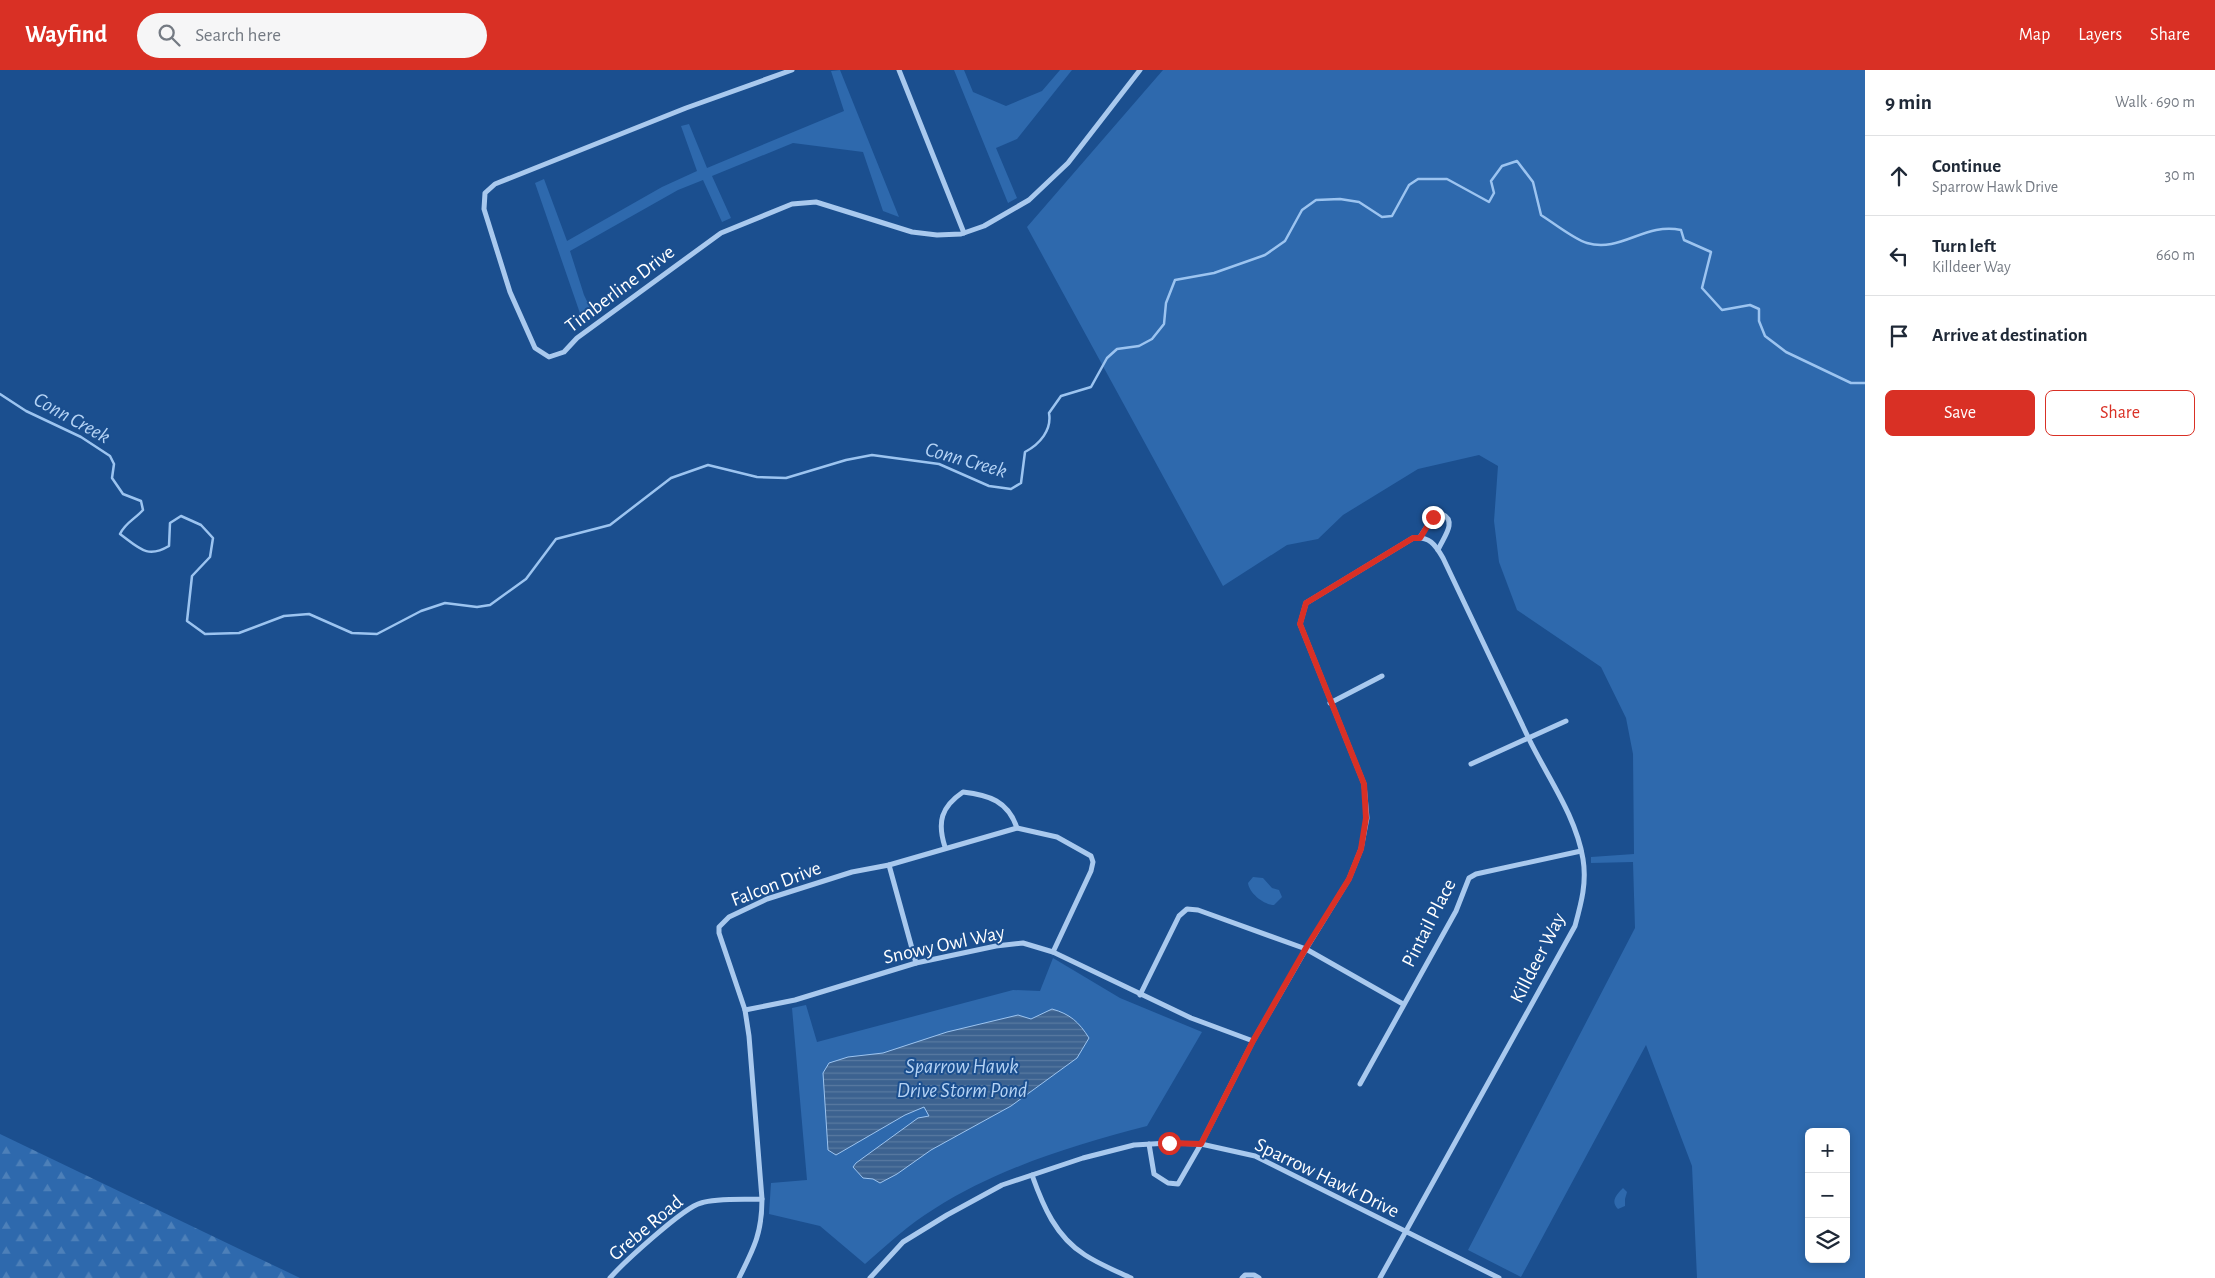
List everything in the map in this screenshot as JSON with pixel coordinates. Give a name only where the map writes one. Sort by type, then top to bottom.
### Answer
[{"type":"street","name":"Timberline Drive","points":[[792,70],[686,108],[531,169],[495,184],[485,193],[484,210],[510,292],[535,348],[549,357],[564,352],[577,338],[721,233],[792,204],[816,202],[912,232],[937,235],[964,233],[984,226],[1029,200],[1068,162],[1140,70]]},
{"type":"street","points":[[899,70],[964,233]]},
{"type":"street","points":[[1420,538],[1433,517],[1442,514],[1447,516],[1450,521],[1450,527],[1438,550]]},
{"type":"street","points":[[1149,1144],[1154,1174],[1172,1185],[1180,1182],[1253,1041],[1306,948],[1349,879],[1361,849],[1366,818],[1364,784],[1300,624],[1306,603],[1413,538],[1420,538],[1434,543],[1438,550]]},
{"type":"street","name":"Killdeer Way","points":[[1380,1278],[1575,926],[1583,897],[1585,877],[1576,830],[1438,550]]},
{"type":"street","points":[[1330,703],[1382,676]]},
{"type":"street","points":[[1471,764],[1530,739],[1566,721]]},
{"type":"street","points":[[945,847],[941,835],[941,822],[944,810],[950,800],[963,792],[981,794],[998,801],[1012,813],[1017,828]]},
{"type":"street","name":"Falcon Drive","points":[[739,1278],[756,1244],[762,1220],[762,1199],[745,1010],[719,933],[719,927],[723,922],[742,910],[767,899],[852,872],[889,865],[945,847],[1017,828],[1057,837],[1091,856],[1093,862],[1091,871],[1053,952]]},
{"type":"street","name":"Pintail Place","points":[[1360,1084],[1456,911],[1468,878],[1476,874],[1581,851]]},
{"type":"street","points":[[889,865],[916,963]]},
{"type":"street","points":[[1140,995],[1179,916],[1187,908],[1198,910],[1306,948],[1403,1004]]},
{"type":"street","name":"Snowy Owl Way","points":[[745,1010],[796,1000],[916,963],[996,946],[1023,944],[1053,952],[1191,1018],[1253,1041]]},
{"type":"street","name":"Sparrow Hawk Drive","points":[[870,1278],[903,1242],[984,1194],[1083,1158],[1134,1145],[1201,1144],[1255,1156],[1499,1278]]},
{"type":"street","points":[[1032,1175],[1044,1208],[1062,1236],[1084,1255],[1131,1278]]},
{"type":"street","name":"Grebe Road","points":[[610,1278],[626,1261],[687,1210],[701,1203],[762,1199]]},
{"type":"street","points":[[1242,1278],[1245,1275],[1254,1275],[1259,1278]]},
{"type":"green space","points":[[840,70],[899,217],[883,211],[863,152],[793,143],[712,176],[731,218],[722,222],[703,180],[678,190],[570,251],[584,295],[594,316],[583,322],[535,183],[544,179],[567,241],[662,187],[697,171],[681,126],[689,124],[707,168],[844,111],[831,71]]},
{"type":"green space","points":[[954,70],[964,70],[973,92],[1006,106],[1042,91],[1060,70],[1072,70],[1017,139],[996,148],[1017,198],[1008,203]]},
{"type":"green space","points":[[1163,70],[1865,70],[1865,1278],[1697,1278],[1692,1166],[1646,1045],[1521,1277],[1468,1250],[1635,928],[1633,862],[1591,863],[1591,857],[1634,854],[1633,754],[1626,718],[1601,667],[1517,610],[1499,562],[1494,521],[1498,466],[1479,455],[1418,469],[1343,515],[1318,539],[1287,545],[1223,586],[1027,227]]},
{"type":"green space","points":[[1253,877],[1263,878],[1272,888],[1279,890],[1282,897],[1274,905],[1262,901],[1249,887],[1248,883]]},
{"type":"green space","points":[[1053,958],[1120,998],[1202,1032],[1147,1126],[1037,1159],[984,1181],[916,1221],[865,1264],[820,1226],[769,1214],[771,1183],[807,1180],[792,1008],[806,1005],[817,1042],[1013,990],[1040,991]]},
{"type":"green space","points":[[0,1134],[300,1278],[0,1278]]},
{"type":"green space","points":[[1623,1188],[1627,1192],[1625,1206],[1618,1209],[1614,1200]]},
{"type":"water","name":"Sparrow Hawk Drive Storm Pond","points":[[1052,1009],[1074,1019],[1089,1038],[1077,1058],[1011,1106],[931,1150],[897,1174],[880,1183],[873,1179],[863,1178],[853,1167],[918,1118],[929,1116],[924,1107],[905,1115],[836,1155],[828,1150],[823,1073],[829,1063],[848,1057],[883,1053],[947,1032],[1018,1015],[1031,1019]]},
{"type":"waterway","name":"Conn Creek","points":[[0,394],[26,411],[81,437],[110,456],[114,464],[112,478],[123,494],[141,501],[143,510],[127,524],[120,534],[138,547],[149,552],[155,552],[169,546],[170,523],[181,516],[201,525],[213,538],[210,557],[192,576],[187,621],[205,634],[239,633],[284,616],[309,614],[352,633],[377,634],[421,611],[445,603],[477,607],[490,605],[526,579],[556,539],[610,525],[671,478],[708,465],[757,477],[786,478],[846,460],[872,455],[939,464],[989,486],[1011,489],[1021,483],[1025,452],[1036,445],[1044,436],[1049,425],[1049,413],[1061,396],[1091,387],[1107,358],[1117,349],[1139,346],[1152,339],[1164,324],[1166,303],[1175,280],[1214,273],[1265,255],[1285,241],[1302,210],[1316,200],[1340,199],[1359,202],[1382,217],[1392,216],[1409,185],[1418,179],[1447,179],[1489,202],[1494,193],[1491,181],[1502,166],[1517,161],[1533,182],[1541,215],[1570,235],[1587,243],[1599,245],[1611,244],[1656,230],[1681,230],[1684,240],[1711,252],[1702,288],[1722,310],[1750,305],[1759,309],[1759,321],[1765,336],[1786,352],[1851,383],[1865,383]]},
{"type":"route","points":[[1169,1143],[1201,1144],[1253,1041],[1306,948],[1349,879],[1361,849],[1366,818],[1364,784],[1300,624],[1306,603],[1413,538],[1420,538],[1433,517]]}]
